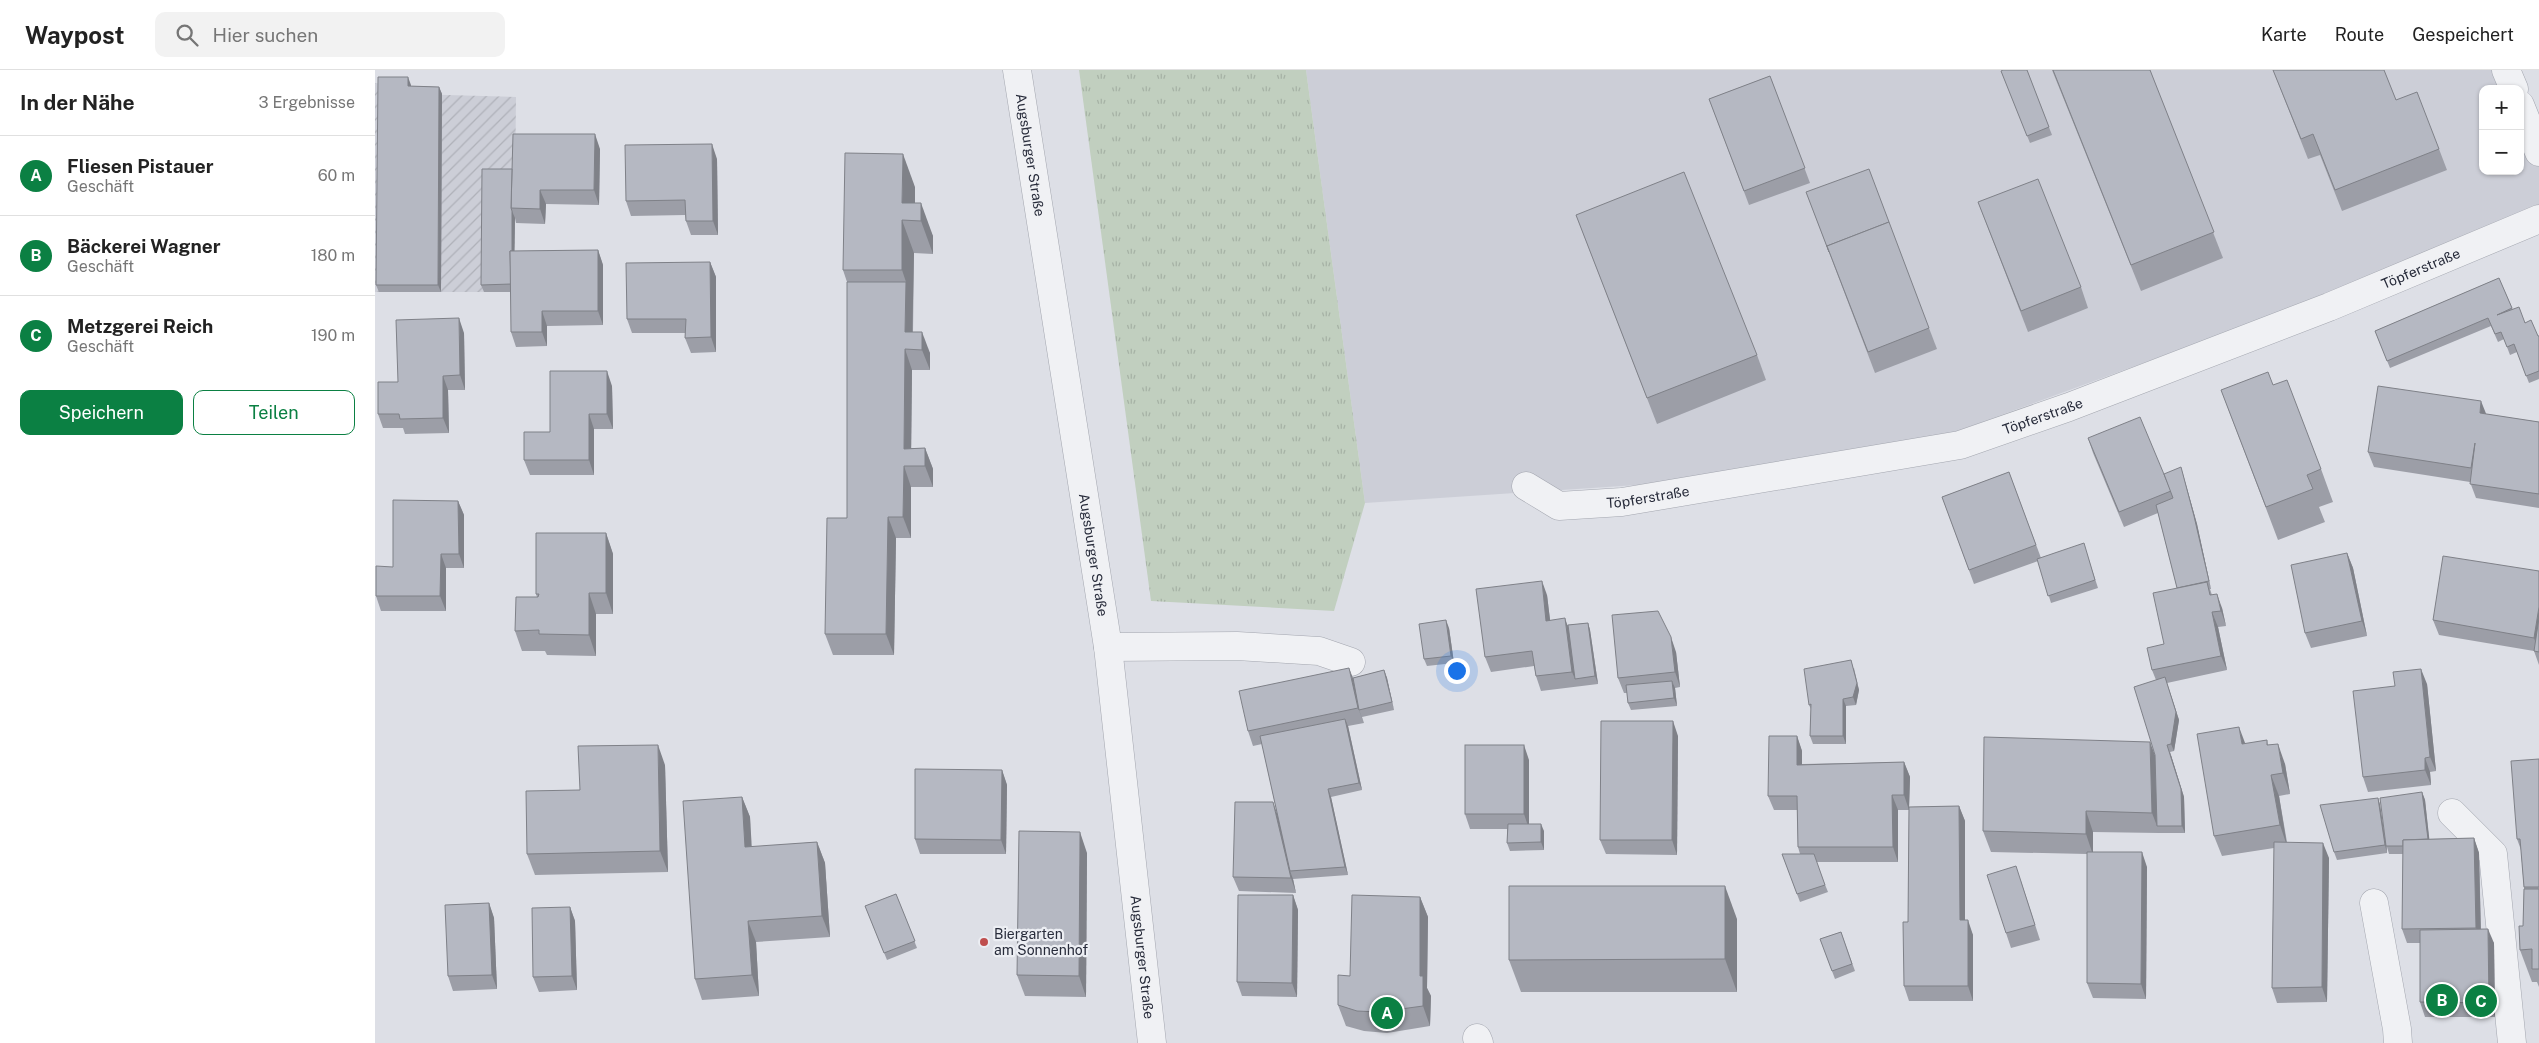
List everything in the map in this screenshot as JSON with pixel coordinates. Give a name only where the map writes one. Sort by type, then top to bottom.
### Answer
[{"type":"street","name":"Augsburger Straße","points":[[1017,70],[1109,647],[1152,1043]]},
{"type":"street","points":[[2507,70],[2513,85]]},
{"type":"street","points":[[2524,115],[2539,152]]},
{"type":"street","name":"Töpferstraße","points":[[1526,486],[1559,506],[1622,502],[1960,445],[2069,407],[2329,307],[2539,219]]},
{"type":"street","points":[[1109,647],[1237,646],[1319,651],[1351,662]]},
{"type":"street","points":[[2451,813],[2493,854],[2512,1043]]},
{"type":"street","points":[[2374,903],[2398,1043]]},
{"type":"shaded area","points":[[1306,70],[2517,70],[2523,85],[2479,85],[2479,175],[2524,175],[2524,87],[2539,123],[2539,218],[1848,471],[1365,503]]},
{"type":"shaded area","points":[[375,83],[411,85],[411,94],[516,97],[514,292],[375,292]]},
{"type":"green space","points":[[1079,70],[1306,70],[1365,503],[1334,611],[1151,601]]},
{"type":"building","points":[[2027,70],[2049,127],[2027,136],[2001,71]]},
{"type":"building","points":[[2053,70],[2150,70],[2214,232],[2131,265]]},
{"type":"building","points":[[2273,70],[2384,70],[2396,100],[2417,92],[2439,149],[2335,190],[2313,134],[2301,139]]},
{"type":"building","points":[[1770,76],[1805,168],[1744,191],[1709,99]]},
{"type":"building","points":[[378,77],[408,77],[408,86],[439,87],[438,285],[376,285]]},
{"type":"building","points":[[513,134],[595,134],[594,190],[540,190],[540,209],[511,208]]},
{"type":"building","points":[[712,144],[713,221],[686,221],[685,200],[626,201],[625,145]]},
{"type":"building","points":[[845,153],[903,154],[902,203],[921,203],[921,221],[902,220],[902,270],[843,270]]},
{"type":"building","points":[[482,169],[512,169],[511,284],[481,285]]},
{"type":"building","points":[[1869,169],[1889,222],[1827,246],[1829,252],[1806,192]]},
{"type":"building","points":[[1684,172],[1757,355],[1647,398],[1576,215]]},
{"type":"building","points":[[2038,179],[2081,287],[2021,311],[1978,202]]},
{"type":"building","points":[[1889,222],[1929,328],[1868,352],[1827,246]]},
{"type":"building","points":[[598,250],[598,311],[542,311],[542,332],[511,332],[510,251]]},
{"type":"building","points":[[710,262],[711,337],[685,338],[686,319],[627,319],[626,263]]},
{"type":"building","points":[[2499,278],[2512,308],[2497,315],[2519,307],[2525,323],[2531,320],[2539,336],[2539,371],[2526,376],[2514,344],[2507,347],[2501,332],[2495,334],[2488,318],[2387,361],[2375,331]]},
{"type":"building","points":[[847,282],[906,282],[905,332],[922,332],[922,350],[905,349],[904,449],[925,448],[925,466],[904,466],[903,517],[888,517],[886,634],[825,634],[827,518],[847,518]]},
{"type":"building","points":[[459,318],[460,375],[443,376],[443,418],[400,419],[399,414],[378,414],[378,382],[398,382],[396,320]]},
{"type":"building","points":[[550,371],[607,371],[607,414],[589,414],[589,460],[524,460],[524,432],[550,432]]},
{"type":"building","points":[[2268,372],[2273,385],[2287,380],[2321,469],[2307,475],[2313,489],[2266,507],[2221,390]]},
{"type":"building","points":[[2378,386],[2481,401],[2480,413],[2539,422],[2539,494],[2470,484],[2475,443],[2471,468],[2368,452]]},
{"type":"building","points":[[2140,417],[2171,491],[2119,512],[2088,438]]},
{"type":"building","points":[[2181,467],[2209,581],[2177,588],[2156,505],[2173,498],[2164,474]]},
{"type":"building","points":[[2009,472],[2036,545],[1969,570],[1942,497]]},
{"type":"building","points":[[393,500],[458,501],[459,554],[441,554],[440,596],[376,596],[376,566],[393,567]]},
{"type":"building","points":[[536,533],[606,533],[606,593],[589,593],[589,635],[539,634],[539,630],[515,631],[516,597],[538,597],[539,594],[536,594]]},
{"type":"building","points":[[2084,543],[2095,580],[2048,596],[2037,559]]},
{"type":"building","points":[[2347,553],[2362,621],[2305,633],[2291,565]]},
{"type":"building","points":[[2443,556],[2539,571],[2539,607],[2534,638],[2433,620]]},
{"type":"building","points":[[1542,581],[1546,621],[1565,618],[1572,672],[1536,676],[1532,651],[1485,657],[1476,589]]},
{"type":"building","points":[[2207,582],[2210,595],[2217,594],[2221,611],[2212,612],[2221,656],[2152,670],[2147,648],[2164,644],[2153,593]]},
{"type":"building","points":[[1658,611],[1671,637],[1675,672],[1618,678],[1612,615]]},
{"type":"building","points":[[2539,618],[2539,652],[2534,651]]},
{"type":"building","points":[[1446,620],[1451,656],[1424,659],[1419,624]]},
{"type":"building","points":[[1588,623],[1595,676],[1575,679],[1568,625]]},
{"type":"building","points":[[1851,660],[1857,683],[1853,697],[1843,699],[1843,736],[1810,736],[1811,704],[1809,705],[1804,669]]},
{"type":"building","points":[[1349,668],[1358,708],[1248,731],[1239,691]]},
{"type":"building","points":[[2421,669],[2430,757],[2425,758],[2425,770],[2363,777],[2353,691],[2395,686],[2393,672]]},
{"type":"building","points":[[1384,670],[1392,702],[1359,710],[1353,678]]},
{"type":"building","points":[[2165,677],[2176,712],[2171,744],[2167,745],[2181,789],[2182,826],[2157,826],[2155,755],[2134,687]]},
{"type":"building","points":[[1672,681],[1674,698],[1628,703],[1626,685]]},
{"type":"building","points":[[1345,719],[1359,783],[1328,789],[1345,867],[1290,871],[1260,736]]},
{"type":"building","points":[[1601,721],[1673,721],[1672,840],[1600,840]]},
{"type":"building","points":[[2239,727],[2242,744],[2267,740],[2267,745],[2278,744],[2283,773],[2271,775],[2280,825],[2214,836],[2197,734]]},
{"type":"building","points":[[1769,736],[1797,736],[1797,765],[1904,762],[1904,795],[1892,795],[1893,847],[1798,847],[1797,796],[1768,796]]},
{"type":"building","points":[[1984,737],[2150,742],[2152,813],[2086,811],[2086,834],[1983,831]]},
{"type":"building","points":[[658,745],[660,851],[527,854],[526,791],[580,790],[578,746]]},
{"type":"building","points":[[1465,745],[1524,745],[1524,814],[1465,814]]},
{"type":"building","points":[[2539,759],[2539,887],[2524,887],[2520,839],[2517,839],[2511,761]]},
{"type":"building","points":[[915,769],[1002,770],[1001,840],[915,839]]},
{"type":"building","points":[[2422,792],[2428,839],[2403,840],[2403,846],[2386,846],[2380,798]]},
{"type":"building","points":[[742,797],[745,847],[817,842],[822,916],[748,921],[752,975],[695,979],[683,801]]},
{"type":"building","points":[[2378,798],[2385,845],[2334,852],[2320,805]]},
{"type":"building","points":[[1235,802],[1273,802],[1291,878],[1233,877]]},
{"type":"building","points":[[1959,806],[1960,920],[1968,920],[1968,986],[1904,986],[1903,922],[1908,922],[1909,807]]},
{"type":"building","points":[[1508,824],[1541,824],[1541,842],[1507,843]]},
{"type":"building","points":[[1019,831],[1080,832],[1079,976],[1017,975]]},
{"type":"building","points":[[2474,838],[2476,928],[2402,929],[2403,840]]},
{"type":"building","points":[[2274,842],[2323,843],[2322,987],[2272,988]]},
{"type":"building","points":[[2087,852],[2142,852],[2141,984],[2087,983]]},
{"type":"building","points":[[1782,854],[1814,854],[1825,885],[1797,894]]},
{"type":"building","points":[[2016,866],[2035,925],[2006,933],[1987,875]]},
{"type":"building","points":[[1509,886],[1725,886],[1725,959],[1509,960]]},
{"type":"building","points":[[2524,889],[2539,889],[2539,969],[2532,969],[2532,949],[2520,950],[2519,926],[2523,926]]},
{"type":"building","points":[[896,894],[915,941],[884,953],[865,906]]},
{"type":"building","points":[[1238,895],[1293,895],[1292,983],[1237,982]]},
{"type":"building","points":[[1352,895],[1420,897],[1420,976],[1423,976],[1423,1006],[1379,1012],[1357,1011],[1338,1005],[1338,975],[1350,976]]},
{"type":"building","points":[[489,903],[492,975],[448,976],[445,905]]},
{"type":"building","points":[[570,907],[572,976],[533,977],[532,908]]},
{"type":"building","points":[[2488,929],[2489,1003],[2420,1002],[2420,930]]},
{"type":"building","points":[[1841,932],[1852,964],[1832,971],[1820,939]]},
{"type":"place","name":"Biergarten am Sonnenhof","points":[[984,942]]},
{"type":"place","name":"Bäckerei Wagner","points":[[2442,1000]]},
{"type":"place","name":"Metzgerei Reich","points":[[2481,1001]]},
{"type":"place","name":"Fliesen Pistauer","points":[[1387,1013]]}]
